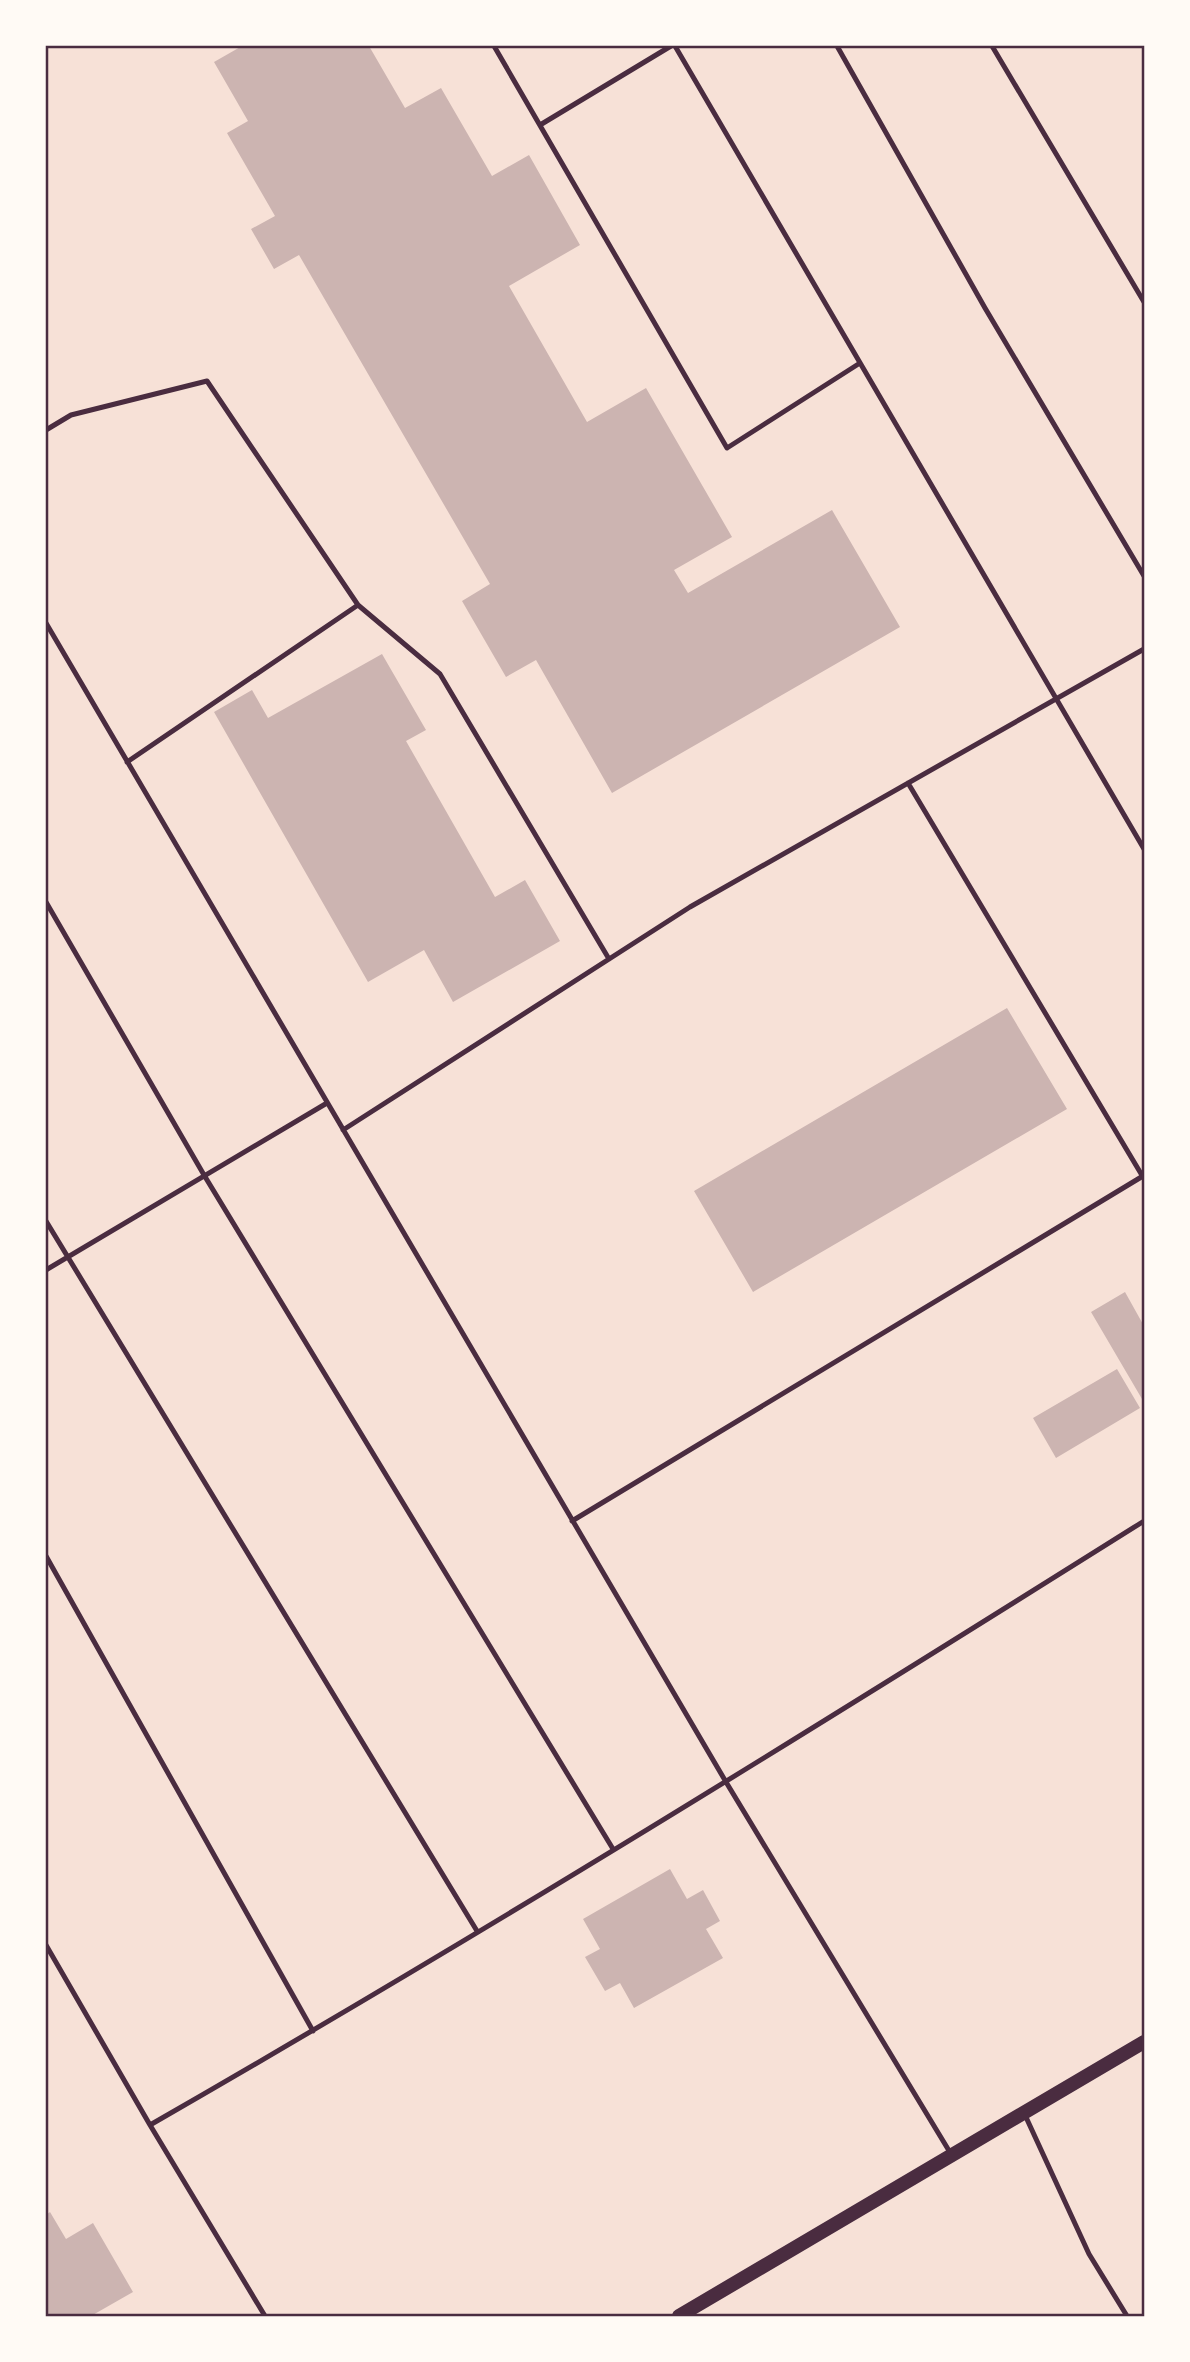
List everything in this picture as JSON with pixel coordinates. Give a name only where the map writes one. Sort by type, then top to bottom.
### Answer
[{"type":"main road","points":[[679,2316],[1144,2042]]},
{"type":"lane","points":[[494,46],[727,448],[860,363]]},
{"type":"lane","points":[[540,125],[673,46],[1144,849]]},
{"type":"lane","points":[[837,46],[985,308],[1144,576]]},
{"type":"lane","points":[[992,46],[1144,302]]},
{"type":"lane","points":[[46,430],[71,415],[207,381],[358,605],[440,674],[609,959]]},
{"type":"lane","points":[[127,762],[358,605]]},
{"type":"lane","points":[[46,623],[726,1783],[951,2154]]},
{"type":"lane","points":[[343,1130],[690,907],[1144,649]]},
{"type":"lane","points":[[572,1521],[1144,1178],[908,783]]},
{"type":"lane","points":[[46,902],[204,1175],[613,1849]]},
{"type":"lane","points":[[46,1270],[327,1103]]},
{"type":"lane","points":[[46,1221],[477,1931]]},
{"type":"lane","points":[[150,2125],[313,2031],[726,1783],[1144,1521]]},
{"type":"lane","points":[[46,1556],[313,2031]]},
{"type":"lane","points":[[46,1945],[265,2316]]},
{"type":"lane","points":[[1023,2112],[1089,2254],[1127,2316]]},
{"type":"building","points":[[242,46],[369,46],[405,108],[441,88],[492,176],[529,155],[580,245],[509,286],[587,422],[646,388],[732,537],[674,570],[688,593],[832,510],[900,627],[612,793],[536,660],[506,677],[462,601],[490,584],[299,255],[274,269],[251,229],[275,216],[227,133],[248,121],[214,62]]},
{"type":"building","points":[[382,654],[426,730],[406,741],[495,897],[525,880],[560,941],[453,1002],[424,950],[368,982],[214,712],[252,690],[268,718]]},
{"type":"building","points":[[1007,1008],[1067,1109],[753,1292],[694,1191]]},
{"type":"building","points":[[1125,1292],[1144,1326],[1142,1399],[1091,1312]]},
{"type":"building","points":[[1117,1369],[1140,1408],[1056,1458],[1033,1418]]},
{"type":"building","points":[[670,1869],[687,1899],[703,1890],[720,1921],[706,1929],[723,1958],[634,2008],[620,1983],[605,1991],[585,1957],[600,1949],[583,1919]]},
{"type":"building","points":[[50,2212],[66,2239],[93,2223],[133,2292],[91,2316],[46,2316],[46,2215]]}]
